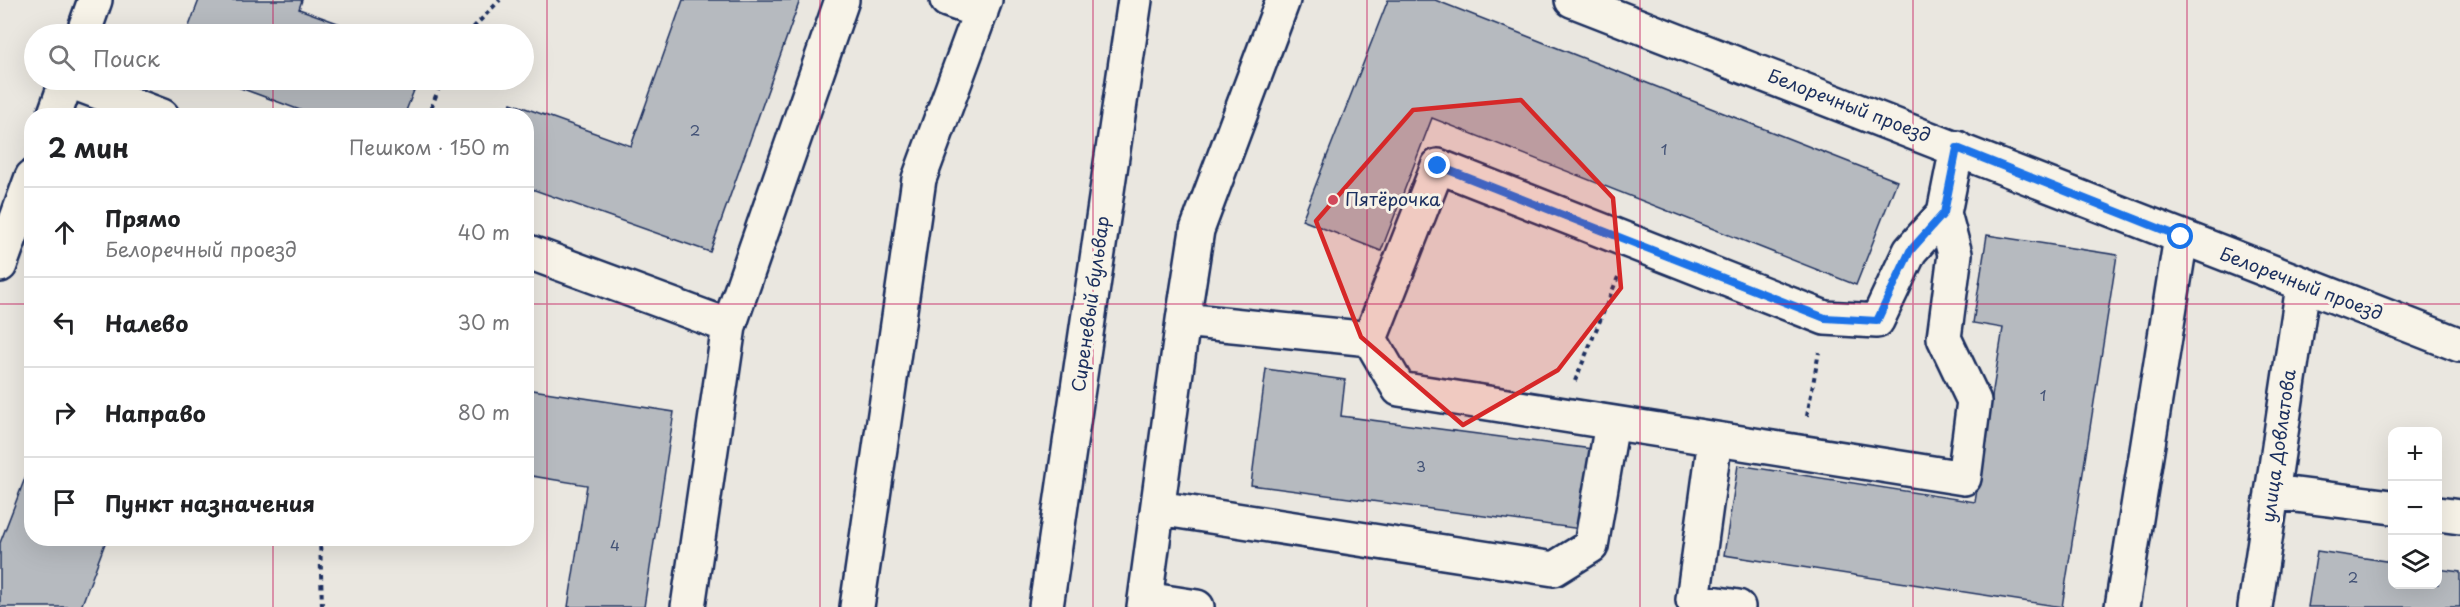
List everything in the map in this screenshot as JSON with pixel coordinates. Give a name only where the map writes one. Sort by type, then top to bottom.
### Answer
[{"type":"street","points":[[87,24],[95,0]]},
{"type":"street","points":[[688,607],[729,326],[842,0]]},
{"type":"street","points":[[857,607],[919,179],[983,6],[947,0]]},
{"type":"street","name":"Сиреневый бульвар","points":[[1046,607],[1135,0]]},
{"type":"street","points":[[1197,607],[1145,603],[1183,320],[1197,230],[1283,0]]},
{"type":"street","name":"Белоречный проезд","points":[[1572,0],[1957,148],[2303,286],[2460,345]]},
{"type":"street","points":[[57,108],[63,90]]},
{"type":"street","points":[[93,90],[141,108]]},
{"type":"street","points":[[1370,339],[1400,389],[1964,478],[1974,402],[1944,338],[1955,254],[1944,213],[1957,148]]},
{"type":"street","points":[[1370,339],[1438,166],[1825,318],[1877,321],[1910,251],[1944,213]]},
{"type":"street","points":[[0,265],[24,199]]},
{"type":"street","points":[[2122,607],[2181,237]]},
{"type":"street","points":[[534,254],[729,326]]},
{"type":"street","name":"улица Довлатова","points":[[2255,607],[2303,286]]},
{"type":"street","points":[[1183,320],[1370,339]]},
{"type":"street","points":[[1158,508],[1554,568],[1592,546],[1612,423]]},
{"type":"street","points":[[1715,439],[1692,600],[1738,607]]},
{"type":"street","points":[[2272,492],[2388,506]]},
{"type":"street","points":[[2442,515],[2460,517]]},
{"type":"path","points":[[477,24],[500,0]]},
{"type":"path","points":[[431,108],[438,90]]},
{"type":"path","points":[[1561,414],[1632,242]]},
{"type":"path","points":[[1800,452],[1825,318]]},
{"type":"path","points":[[320,546],[322,607]]},
{"type":"highlighted area","points":[[1521,100],[1613,198],[1621,288],[1558,370],[1463,425],[1361,337],[1316,221],[1413,110]]},
{"type":"building","points":[[199,0],[302,0],[299,9],[340,24],[190,24]]},
{"type":"building","points":[[683,0],[800,0],[710,252],[534,190],[534,111],[631,146]]},
{"type":"building","points":[[1388,0],[1435,0],[1897,181],[1856,285],[1432,118],[1381,251],[1302,220]]},
{"type":"building","points":[[246,90],[414,90],[407,108],[294,108]]},
{"type":"building","points":[[511,103],[525,108],[509,108]]},
{"type":"building","points":[[1987,235],[2117,255],[2062,607],[1724,555],[1738,465],[1975,502],[2003,328],[1973,323]]},
{"type":"building","points":[[1266,369],[1345,380],[1341,416],[1592,449],[1581,529],[1251,485]]},
{"type":"building","points":[[534,390],[674,412],[644,607],[568,607],[587,485],[534,476]]},
{"type":"building","points":[[24,481],[24,546],[104,546],[81,607],[0,607],[0,543]]},
{"type":"building","points":[[2317,551],[2388,561],[2388,589],[2442,589],[2442,570],[2460,572],[2460,607],[2308,607]]},
{"type":"place","name":"Пятёрочка","points":[[1333,200]]},
{"type":"route","points":[[1438,166],[1825,318],[1877,321],[1910,251],[1944,213],[1957,148],[2181,237]]}]
